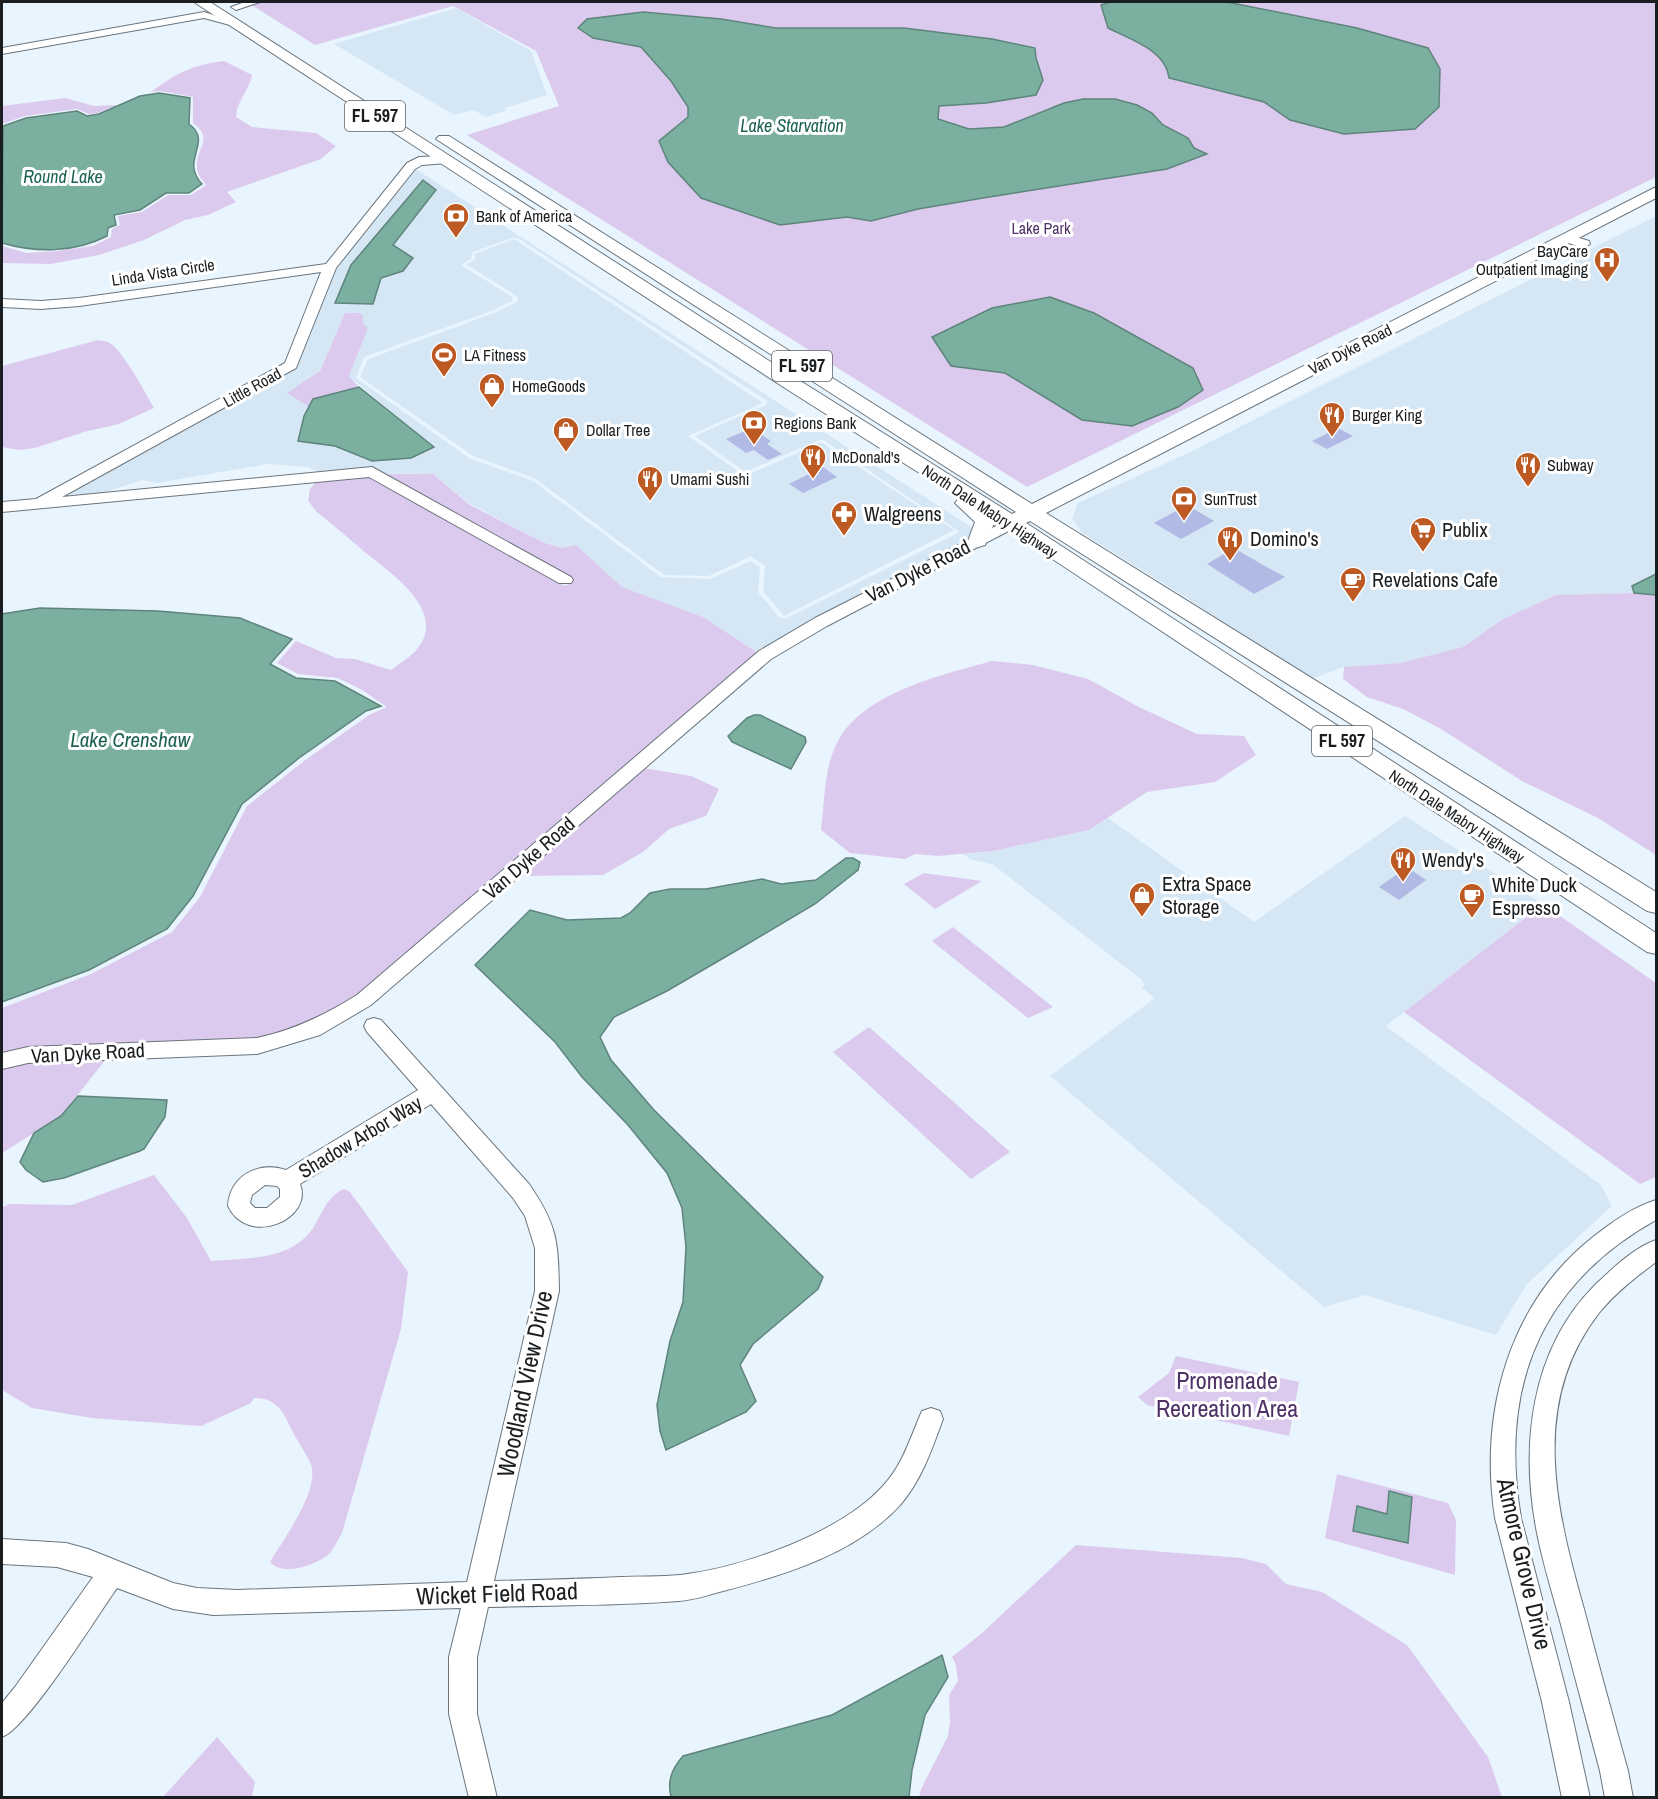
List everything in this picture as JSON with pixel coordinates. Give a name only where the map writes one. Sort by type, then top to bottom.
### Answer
[{"type":"main road","name":"North Dale Mabry Highway","points":[[201,2],[443,160],[1012,523],[1656,945]]},
{"type":"main road","points":[[217,2],[232,4],[305,51]]},
{"type":"main road","points":[[232,4],[240,16],[266,34],[267,39],[264,44]]},
{"type":"main road","name":"North Dale Mabry Highway","points":[[431,131],[1032,513],[1656,904]]},
{"type":"main road","name":"Van Dyke Road","points":[[1012,523],[1315,383],[1576,241],[1656,192]]},
{"type":"main road","name":"Van Dyke Road","points":[[1072,494],[1446,299],[1656,207]]},
{"type":"main road","points":[[608,243],[607,265],[619,278],[976,509],[985,522],[978,541]]},
{"type":"main road","points":[[607,265],[614,261],[633,266],[708,314],[730,321]]},
{"type":"main road","points":[[1315,383],[1314,377],[1317,374],[1403,328],[1446,299]]},
{"type":"main road","points":[[997,490],[1031,497],[1072,494]]},
{"type":"main road","points":[[1072,494],[1065,508],[1066,523],[1186,600],[1244,646]]},
{"type":"main road","points":[[1129,601],[1152,609],[1268,678],[1295,678]]},
{"type":"main road","points":[[1422,793],[1436,789],[1461,795],[1656,913]]},
{"type":"street","points":[[232,4],[255,2]]},
{"type":"street","points":[[2,51],[204,15],[230,22]]},
{"type":"street","name":"Little Road","points":[[40,504],[291,365],[330,267],[411,166],[430,160],[443,160]]},
{"type":"street","name":"Linda Vista Circle","points":[[2,303],[61,304],[330,267]]},
{"type":"street","name":"Little Road","points":[[2,507],[372,472],[565,580]]},
{"type":"street","name":"Van Dyke Road","points":[[2,1061],[28,1055],[257,1046],[292,1038],[324,1025],[364,1000],[765,655],[820,622],[1012,523]]},
{"type":"street","name":"Woodland View Drive","points":[[374,1026],[521,1191],[542,1227],[547,1248],[549,1269],[545,1299],[463,1657],[461,1686],[463,1714],[483,1797]]},
{"type":"street","name":"Shadow Arbor Way","points":[[287,1181],[433,1092]]},
{"type":"street","name":"Atmore Grove Drive","points":[[1576,1797],[1564,1739],[1508,1514],[1502,1467],[1507,1398],[1527,1335],[1557,1285],[1600,1243],[1623,1226],[1656,1209]]},
{"type":"street","name":"Atmore Grove Drive","points":[[1618,1797],[1614,1771],[1550,1534],[1543,1500],[1540,1439],[1550,1386],[1566,1346],[1577,1326],[1607,1288],[1656,1250]]},
{"type":"street","name":"Wicket Field Road","points":[[2,1552],[33,1553],[76,1559],[174,1597],[237,1603],[681,1588],[734,1577],[784,1561],[821,1545],[864,1519],[890,1497],[910,1470],[931,1419]]},
{"type":"street","points":[[2,1723],[25,1696],[111,1574]]},
{"type":"shaded area","points":[[456,8],[531,51],[547,95],[505,108],[507,110],[486,117],[474,110],[454,115],[334,44]]},
{"type":"shaded area","points":[[414,168],[976,530],[972,538],[820,616],[758,653],[703,617],[622,587],[576,545],[562,548],[545,543],[470,504],[433,474],[321,473],[308,467],[268,464],[157,483],[142,480],[97,495],[65,494],[146,452],[297,365],[334,269]],"holes":[[[423,181],[436,191],[392,245],[412,258],[403,271],[381,278],[351,265]],[[518,238],[767,401],[766,405],[695,436],[745,472],[822,439],[960,532],[785,619],[779,617],[758,592],[760,567],[750,561],[711,579],[661,577],[533,481],[469,458],[356,378],[364,357],[491,311],[512,301],[513,297],[461,265],[471,259],[473,252]],[[345,313],[368,328],[349,376],[433,447],[411,458],[372,461],[335,446],[299,441],[309,407],[288,393],[320,371]]]},
{"type":"shaded area","points":[[1656,216],[1656,574],[1632,586],[1634,593],[1556,595],[1503,619],[1463,647],[1400,663],[1344,667],[1306,681],[1187,598],[1082,533],[1072,519],[1078,503],[1188,453]]},
{"type":"shaded area","points":[[514,239],[763,403],[688,436],[745,476],[821,442],[954,530],[784,616],[763,591],[765,566],[751,556],[709,576],[664,575],[536,479],[473,456],[360,377],[368,359],[494,313],[517,302],[518,297],[466,264],[475,260],[475,254]]},
{"type":"shaded area","points":[[1405,816],[1543,904],[1386,1026],[1601,1185],[1612,1206],[1527,1284],[1496,1335],[1365,1295],[1324,1307],[1050,1076],[1155,998],[1142,988],[1144,985],[1142,980],[992,864],[972,860],[963,854],[993,851],[1089,830],[1108,818],[1254,922]]},
{"type":"green space","name":"Lake Park","points":[[247,2],[1656,2],[1656,177],[1027,487],[467,135],[559,106],[536,51],[453,6],[315,45]]},
{"type":"green space","points":[[224,61],[252,75],[238,106],[236,117],[252,127],[316,133],[336,146],[321,159],[227,192],[236,202],[208,215],[185,220],[144,240],[99,255],[51,264],[2,263],[2,246],[27,253],[93,246],[111,237],[112,229],[120,225],[118,216],[142,212],[168,195],[191,195],[206,185],[197,170],[203,134],[193,123],[193,97],[160,91],[151,92],[185,71]]},
{"type":"green space","points":[[65,98],[94,106],[118,105],[98,113],[89,114],[77,109],[25,116],[2,124],[2,106]]},
{"type":"green space","points":[[345,313],[360,313],[363,316],[363,324],[368,328],[349,376],[359,387],[313,399],[309,407],[287,393],[320,371]]},
{"type":"green space","points":[[98,340],[108,342],[120,353],[154,408],[119,424],[84,432],[35,448],[19,450],[2,447],[2,366]]},
{"type":"green space","points":[[385,474],[433,474],[470,505],[545,543],[562,548],[576,545],[622,587],[703,617],[758,653],[358,996],[321,1020],[256,1040],[29,1048],[2,1054],[2,1008],[91,974],[172,932],[200,897],[247,806],[304,761],[369,715],[387,707],[362,690],[338,678],[298,674],[277,663],[296,641],[336,658],[355,659],[391,670],[417,649],[426,632],[425,618],[412,593],[389,571],[317,512],[308,501],[310,489],[317,481],[370,476],[565,586],[574,581]]},
{"type":"green space","points":[[1634,593],[1656,595],[1656,855],[1598,818],[1522,781],[1441,729],[1403,709],[1367,697],[1343,679],[1344,667],[1400,663],[1463,647],[1503,619],[1556,595]]},
{"type":"green space","points":[[992,661],[1033,665],[1088,679],[1139,707],[1197,734],[1244,736],[1256,755],[1215,782],[1147,792],[1089,830],[993,851],[938,856],[915,854],[905,859],[850,853],[821,830],[825,787],[832,756],[836,745],[848,727],[863,712],[904,689]]},
{"type":"green space","points":[[643,768],[691,776],[719,789],[706,816],[669,829],[643,852],[603,875],[518,876]]},
{"type":"green space","points":[[924,873],[982,881],[935,909],[904,884]]},
{"type":"green space","points":[[1543,904],[1656,983],[1656,1177],[1640,1184],[1404,1012]]},
{"type":"green space","points":[[953,927],[1053,1007],[1028,1018],[932,941]]},
{"type":"green space","points":[[869,1027],[1010,1152],[971,1179],[833,1052]]},
{"type":"green space","points":[[106,1059],[61,1116],[2,1153],[2,1067],[28,1062]]},
{"type":"green space","points":[[154,1175],[187,1218],[211,1261],[267,1256],[293,1247],[313,1228],[330,1200],[344,1189],[350,1192],[408,1272],[401,1329],[342,1533],[329,1554],[316,1562],[300,1568],[283,1569],[270,1562],[299,1515],[310,1488],[312,1475],[311,1465],[285,1416],[268,1400],[254,1398],[251,1403],[201,1426],[92,1418],[32,1408],[2,1390],[2,1207],[10,1204],[72,1205]]},
{"type":"green space","name":"Promenade Recreation Area","points":[[1176,1356],[1299,1382],[1289,1436],[1147,1405],[1138,1397],[1169,1373]]},
{"type":"green space","points":[[1337,1474],[1448,1503],[1456,1520],[1455,1575],[1325,1538]]},
{"type":"green space","points":[[1076,1545],[1242,1558],[1266,1564],[1286,1584],[1322,1592],[1407,1645],[1488,1757],[1502,1797],[919,1797],[948,1736],[949,1695],[958,1681],[956,1665],[952,1657],[982,1633]]},
{"type":"green space","points":[[217,1737],[255,1782],[252,1797],[163,1797]]},
{"type":"water","points":[[1110,2],[1227,2],[1357,28],[1428,48],[1440,69],[1439,107],[1415,129],[1344,134],[1290,120],[1264,102],[1169,78],[1166,68],[1154,53],[1108,28],[1101,5]]},
{"type":"water","name":"Lake Starvation","points":[[643,12],[721,19],[776,28],[904,28],[992,39],[1035,48],[1043,80],[1036,95],[986,103],[939,106],[938,119],[969,129],[1004,127],[1064,103],[1083,99],[1115,99],[1137,105],[1152,113],[1163,125],[1188,138],[1194,148],[1207,154],[1167,169],[918,209],[871,221],[847,217],[780,225],[701,198],[668,162],[659,141],[688,117],[688,107],[671,81],[641,47],[593,38],[578,28],[587,19]]},
{"type":"water","name":"Round Lake","points":[[159,93],[190,98],[189,124],[196,131],[198,138],[194,167],[202,184],[189,193],[166,193],[140,210],[114,215],[116,225],[108,228],[107,236],[81,246],[41,250],[2,243],[3,126],[26,118],[77,111],[87,116],[99,114],[140,96]]},
{"type":"water","points":[[423,180],[436,190],[393,245],[413,258],[403,271],[381,278],[373,304],[335,303],[351,265]]},
{"type":"water","points":[[1050,297],[1094,313],[1193,368],[1203,390],[1178,407],[1132,426],[1082,420],[1005,373],[951,366],[932,337],[992,308]]},
{"type":"water","points":[[359,387],[434,447],[411,458],[372,461],[335,446],[298,441],[304,416],[313,399]]},
{"type":"water","points":[[1656,574],[1656,595],[1634,593],[1632,586]]},
{"type":"water","name":"Lake Crenshaw","points":[[40,608],[158,611],[240,618],[292,639],[270,664],[296,678],[335,681],[381,706],[366,711],[299,758],[242,804],[193,896],[167,929],[89,970],[2,1002],[2,614]]},
{"type":"water","points":[[760,715],[805,737],[806,742],[791,769],[732,742],[728,736],[747,718]]},
{"type":"water","points":[[846,858],[853,858],[860,862],[858,870],[815,904],[667,991],[614,1017],[600,1037],[611,1060],[654,1110],[823,1277],[818,1289],[753,1344],[740,1365],[756,1401],[746,1412],[666,1450],[660,1431],[657,1405],[670,1341],[683,1302],[686,1247],[682,1208],[667,1173],[628,1125],[582,1077],[555,1042],[475,965],[530,910],[567,920],[621,918],[630,913],[650,893],[670,889],[706,889],[762,879],[781,884],[816,880]]},
{"type":"water","points":[[78,1096],[167,1100],[165,1117],[144,1149],[64,1178],[43,1182],[26,1170],[20,1162],[34,1133],[61,1116]]},
{"type":"water","points":[[1389,1491],[1412,1497],[1408,1543],[1353,1531],[1357,1506],[1387,1514]]},
{"type":"water","points":[[942,1655],[948,1677],[925,1715],[912,1770],[909,1797],[671,1797],[671,1775],[683,1756],[832,1715]]},
{"type":"building","name":"Regions Bank","points":[[752,428],[771,441],[767,444],[782,454],[768,460],[754,450],[746,453],[726,439]]},
{"type":"building","name":"Burger King","points":[[1338,428],[1353,436],[1327,449],[1312,441]]},
{"type":"building","name":"McDonald's","points":[[823,467],[837,477],[803,493],[789,484]]},
{"type":"building","name":"SunTrust","points":[[1187,505],[1214,521],[1181,539],[1154,523]]},
{"type":"building","points":[[1234,548],[1285,577],[1254,594],[1207,564]]},
{"type":"building","name":"Wendy's","points":[[1407,867],[1426,880],[1399,900],[1379,887]]},
{"type":"place","name":"Bank of America","points":[[456,239]]},
{"type":"place","name":"BayCare Outpatient Imaging","points":[[1607,283]]},
{"type":"place","name":"LA Fitness","points":[[444,378]]},
{"type":"place","name":"HomeGoods","points":[[492,409]]},
{"type":"place","name":"Burger King","points":[[1332,438]]},
{"type":"place","name":"Regions Bank","points":[[754,446]]},
{"type":"place","name":"Dollar Tree","points":[[566,453]]},
{"type":"place","name":"McDonald's","points":[[813,480]]},
{"type":"place","name":"Subway","points":[[1528,488]]},
{"type":"place","name":"Umami Sushi","points":[[650,502]]},
{"type":"place","name":"SunTrust","points":[[1184,522]]},
{"type":"place","name":"Walgreens","points":[[844,537]]},
{"type":"place","name":"Publix","points":[[1423,553]]},
{"type":"place","name":"Domino's","points":[[1230,562]]},
{"type":"place","name":"Revelations Cafe","points":[[1353,603]]},
{"type":"place","name":"Wendy's","points":[[1403,883]]},
{"type":"place","name":"Extra Space Storage","points":[[1142,918]]},
{"type":"place","name":"White Duck Espresso","points":[[1472,919]]}]
